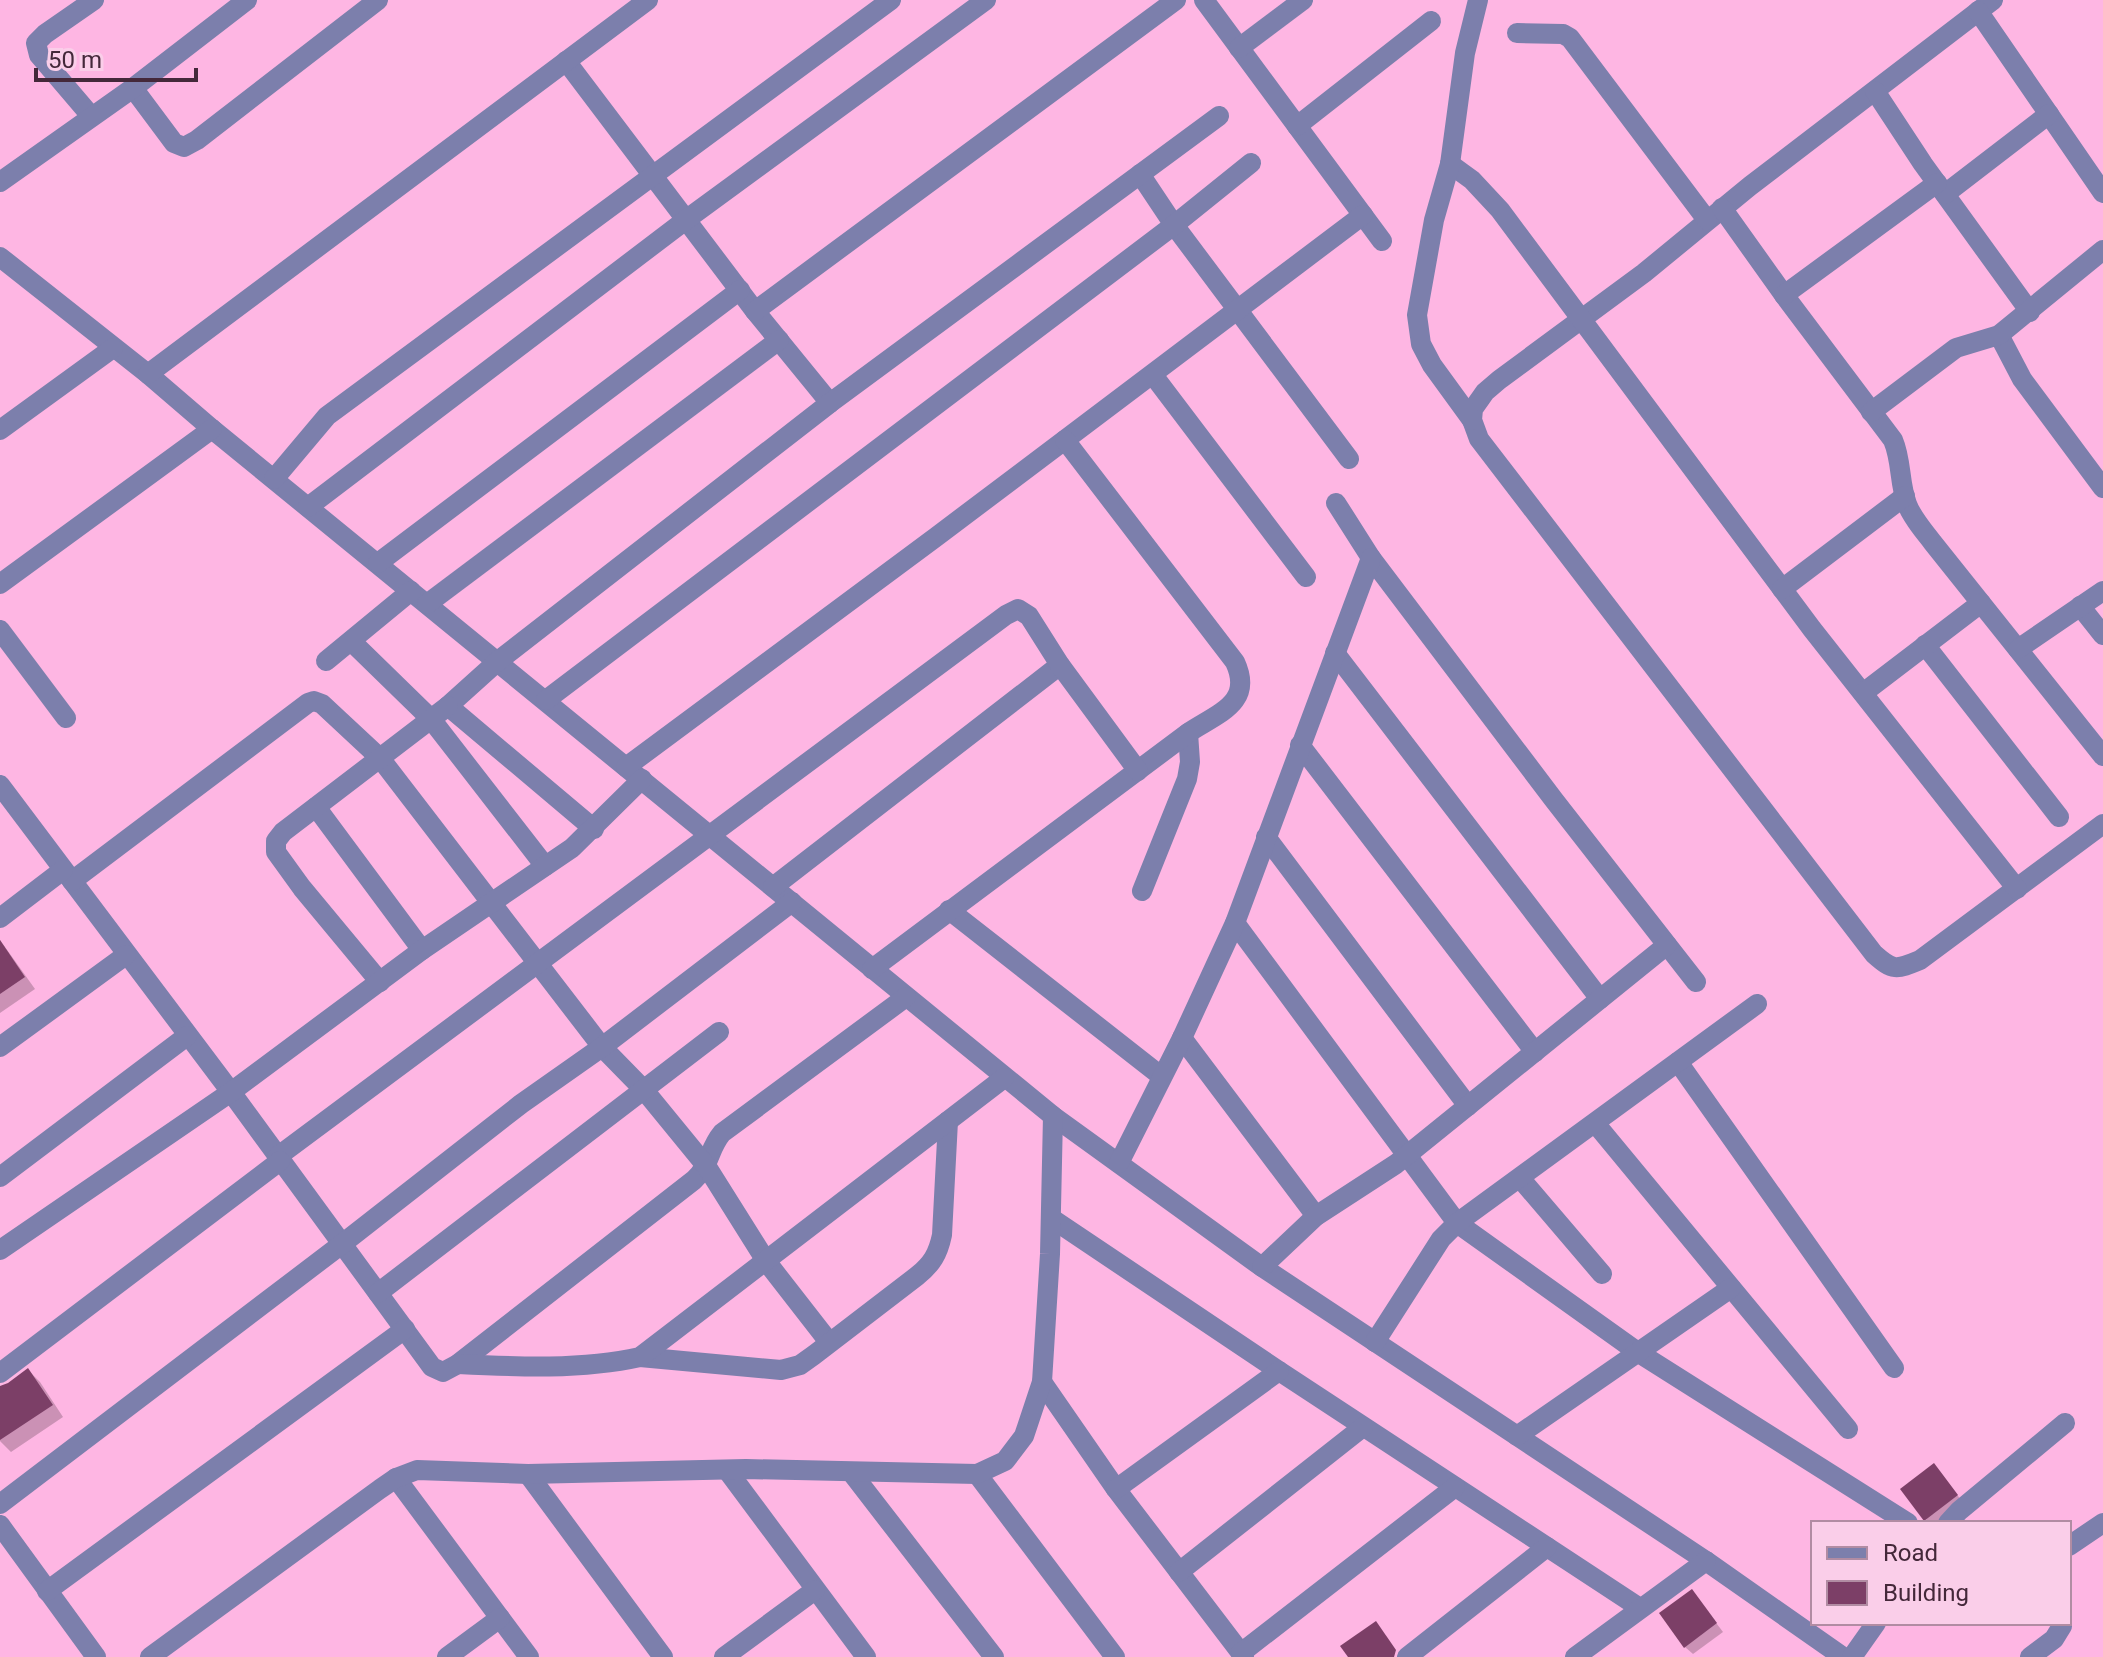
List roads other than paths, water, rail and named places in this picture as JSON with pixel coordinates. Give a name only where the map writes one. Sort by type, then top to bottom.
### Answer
[{"type":"street","points":[[91,116],[39,55],[36,43],[94,0]]},
{"type":"street","points":[[0,182],[133,88],[247,0]]},
{"type":"street","points":[[133,88],[174,143],[184,147],[378,0]]},
{"type":"street","points":[[148,374],[648,0]]},
{"type":"street","points":[[274,479],[327,416],[891,0]]},
{"type":"street","points":[[308,507],[687,219],[986,0]]},
{"type":"street","points":[[755,311],[1176,0]]},
{"type":"street","points":[[1204,0],[1382,241]]},
{"type":"street","points":[[1239,48],[1303,0]]},
{"type":"street","points":[[1478,0],[1465,53],[1450,164],[1431,235],[1417,315],[1421,344],[1432,365],[1472,420],[1479,439],[1545,527],[1874,954],[1889,967],[1900,968],[1920,960],[2103,824]]},
{"type":"street","points":[[1472,420],[1473,409],[1485,392],[1644,273],[1715,214],[1986,5],[2049,114],[2103,193]]},
{"type":"street","points":[[1297,126],[1431,21]]},
{"type":"street","points":[[1517,33],[1563,34],[1570,38],[1784,295],[1893,440],[1900,457],[1908,508],[2103,756]]},
{"type":"street","points":[[566,61],[755,311],[830,403]]},
{"type":"street","points":[[1875,91],[2030,312]]},
{"type":"street","points":[[1784,295],[2049,114]]},
{"type":"street","points":[[380,982],[276,852],[276,841],[283,832],[448,706],[498,661],[830,403],[1219,116]]},
{"type":"street","points":[[546,700],[1174,225],[1251,163]]},
{"type":"street","points":[[1450,164],[1484,191],[1782,589],[2017,889]]},
{"type":"street","points":[[1140,174],[1174,225],[1349,459]]},
{"type":"street","points":[[0,1250],[231,1092],[422,950],[572,848],[594,829],[634,773],[1065,440],[1363,215]]},
{"type":"street","points":[[1871,412],[1956,348],[1999,335],[2103,250]]},
{"type":"street","points":[[0,257],[148,374],[1053,1116],[1262,1267],[1706,1561],[1843,1657]]},
{"type":"street","points":[[378,563],[740,290]]},
{"type":"street","points":[[1999,335],[2022,379],[2103,488]]},
{"type":"street","points":[[326,661],[779,340]]},
{"type":"street","points":[[0,430],[113,348]]},
{"type":"street","points":[[1153,375],[1306,577]]},
{"type":"street","points":[[0,584],[212,429]]},
{"type":"street","points":[[872,969],[1188,733],[1231,705],[1241,693],[1242,676],[1235,662],[1065,440]]},
{"type":"street","points":[[1782,589],[1905,496]]},
{"type":"street","points":[[1336,503],[1371,558],[1696,982]]},
{"type":"street","points":[[1119,1163],[1235,923],[1371,558]]},
{"type":"street","points":[[2018,649],[2103,591]]},
{"type":"street","points":[[1863,693],[1981,603]]},
{"type":"street","points":[[2080,606],[2103,635]]},
{"type":"street","points":[[0,1373],[537,962],[1006,615],[1018,609],[1029,616],[1060,665],[1138,771]]},
{"type":"street","points":[[0,630],[66,718]]},
{"type":"street","points":[[351,641],[431,719],[545,866]]},
{"type":"street","points":[[1925,645],[2059,817]]},
{"type":"street","points":[[1335,653],[1600,999]]},
{"type":"street","points":[[773,887],[1060,665]]},
{"type":"street","points":[[0,918],[68,876],[308,703],[314,701],[322,704],[380,758],[602,1047],[644,1090],[707,1167],[766,1261],[829,1342]]},
{"type":"street","points":[[448,706],[594,829]]},
{"type":"street","points":[[1142,891],[1187,779],[1190,762],[1188,733]]},
{"type":"street","points":[[1300,745],[1535,1052]]},
{"type":"street","points":[[0,786],[231,1092],[432,1367],[443,1372],[458,1364],[672,1198],[707,1167],[712,1145],[722,1133],[906,997]]},
{"type":"street","points":[[316,807],[422,950]]},
{"type":"street","points":[[1266,837],[1468,1106]]},
{"type":"street","points":[[0,1504],[521,1104],[602,1047],[792,902]]},
{"type":"street","points":[[949,910],[1161,1076]]},
{"type":"street","points":[[1235,923],[1457,1223],[1639,1353],[1905,1521]]},
{"type":"street","points":[[1262,1267],[1316,1216],[1396,1164],[1667,945]]},
{"type":"street","points":[[0,1047],[126,955]]},
{"type":"street","points":[[1375,1342],[1441,1239],[1457,1223],[1757,1004]]},
{"type":"street","points":[[378,1293],[719,1032]]},
{"type":"street","points":[[0,1177],[187,1036]]},
{"type":"street","points":[[1182,1038],[1316,1216]]},
{"type":"street","points":[[1678,1062],[1894,1368]]},
{"type":"street","points":[[640,1357],[1004,1078]]},
{"type":"street","points":[[150,1657],[396,1478],[417,1470],[528,1474],[727,1470],[977,1474],[1005,1461],[1024,1436],[1042,1382],[1053,1116]]},
{"type":"street","points":[[458,1364],[563,1365],[640,1357],[781,1370],[800,1365],[917,1276],[930,1265],[938,1252],[942,1235],[948,1121]]},
{"type":"street","points":[[1595,1123],[1848,1429]]},
{"type":"street","points":[[1520,1178],[1602,1274]]},
{"type":"street","points":[[1051,1218],[1640,1608]]},
{"type":"street","points":[[1517,1436],[1731,1288]]},
{"type":"street","points":[[47,1591],[405,1329]]},
{"type":"street","points":[[1116,1489],[1279,1371]]},
{"type":"street","points":[[1042,1382],[1116,1489],[1242,1655],[1455,1487]]},
{"type":"street","points":[[1950,1521],[2065,1423]]},
{"type":"street","points":[[1179,1572],[1363,1427]]},
{"type":"street","points":[[727,1470],[866,1657]]},
{"type":"street","points":[[851,1472],[994,1657]]},
{"type":"street","points":[[528,1474],[663,1657]]},
{"type":"street","points":[[977,1474],[1115,1657]]},
{"type":"street","points":[[396,1478],[529,1657]]},
{"type":"street","points":[[2071,1545],[2103,1523]]},
{"type":"street","points":[[0,1525],[96,1657]]},
{"type":"street","points":[[1407,1657],[1547,1547]]},
{"type":"street","points":[[1575,1657],[1706,1561]]},
{"type":"street","points":[[724,1657],[815,1590]]},
{"type":"street","points":[[447,1657],[500,1618]]},
{"type":"street","points":[[1852,1657],[1875,1625]]},
{"type":"street","points":[[2030,1657],[2054,1639],[2062,1625]]}]
